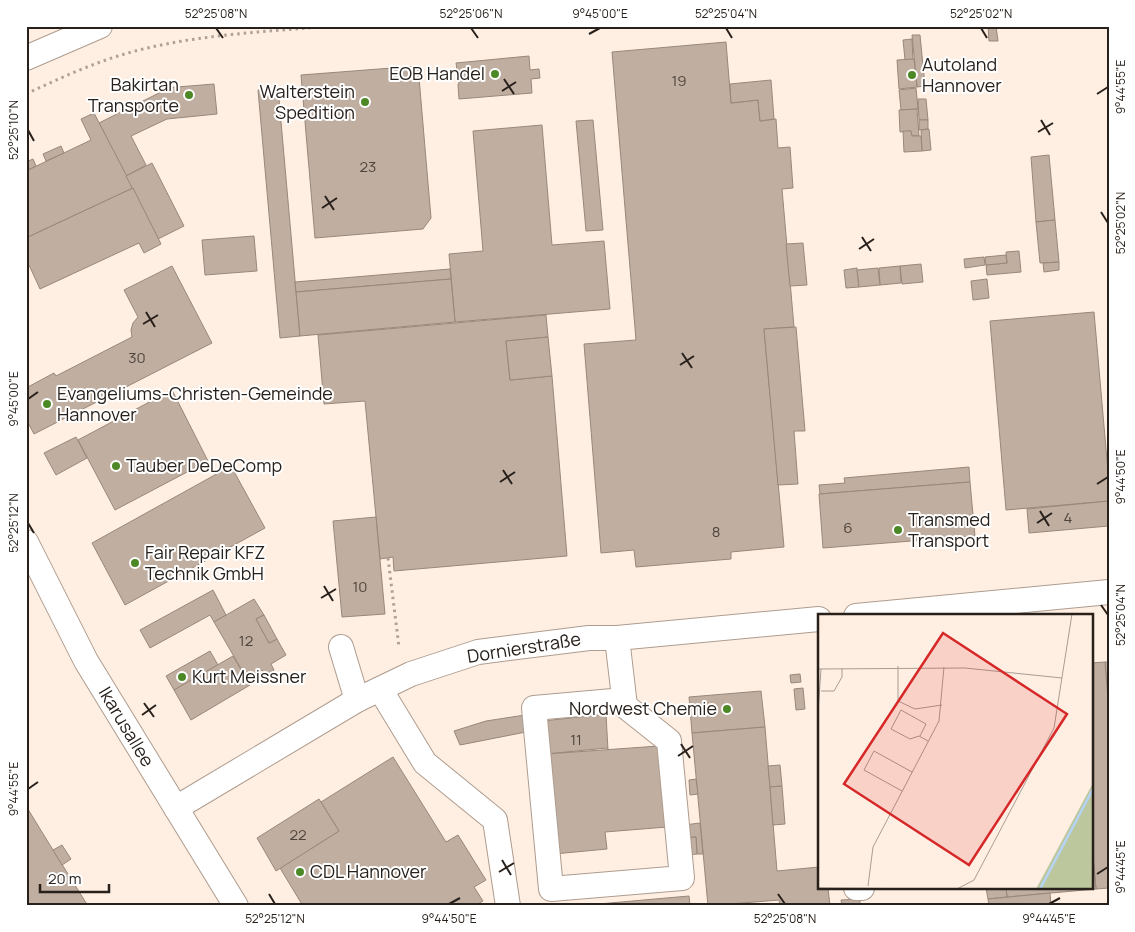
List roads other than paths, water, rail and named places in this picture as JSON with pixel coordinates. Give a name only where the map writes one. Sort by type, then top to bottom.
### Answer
[{"type":"street","points":[[26,58],[100,26]]},
{"type":"street","name":"Ikarusallee","points":[[26,542],[86,661],[236,906]]},
{"type":"street","points":[[894,614],[970,610],[1109,592]]},
{"type":"street","name":"Dornierstraße","points":[[176,808],[357,700],[411,674],[478,652],[589,638],[618,638],[818,619]]},
{"type":"street","points":[[618,638],[624,700],[624,706],[669,741],[682,878],[551,889],[534,708],[624,700]]},
{"type":"street","points":[[341,647],[357,700]]},
{"type":"street","points":[[380,689],[425,763],[495,820],[508,906]]},
{"type":"place","name":"EOB Handel","points":[[495,74]]},
{"type":"place","name":"Autoland Hannover","points":[[912,75]]},
{"type":"place","name":"Bakirtan Transporte","points":[[189,95]]},
{"type":"place","name":"Walterstein Spedition","points":[[365,102]]},
{"type":"place","name":"Evangeliums-Christen-Gemeinde Hannover","points":[[47,404]]},
{"type":"place","name":"Tauber DeDeComp","points":[[116,466]]},
{"type":"place","name":"Transmed Transport","points":[[898,530]]},
{"type":"place","name":"Fair Repair KFZ Technik GmbH","points":[[135,563]]},
{"type":"place","name":"Kurt Meissner","points":[[182,677]]},
{"type":"place","name":"Nordwest Chemie","points":[[727,709]]},
{"type":"place","name":"CDL Hannover","points":[[300,872]]}]
